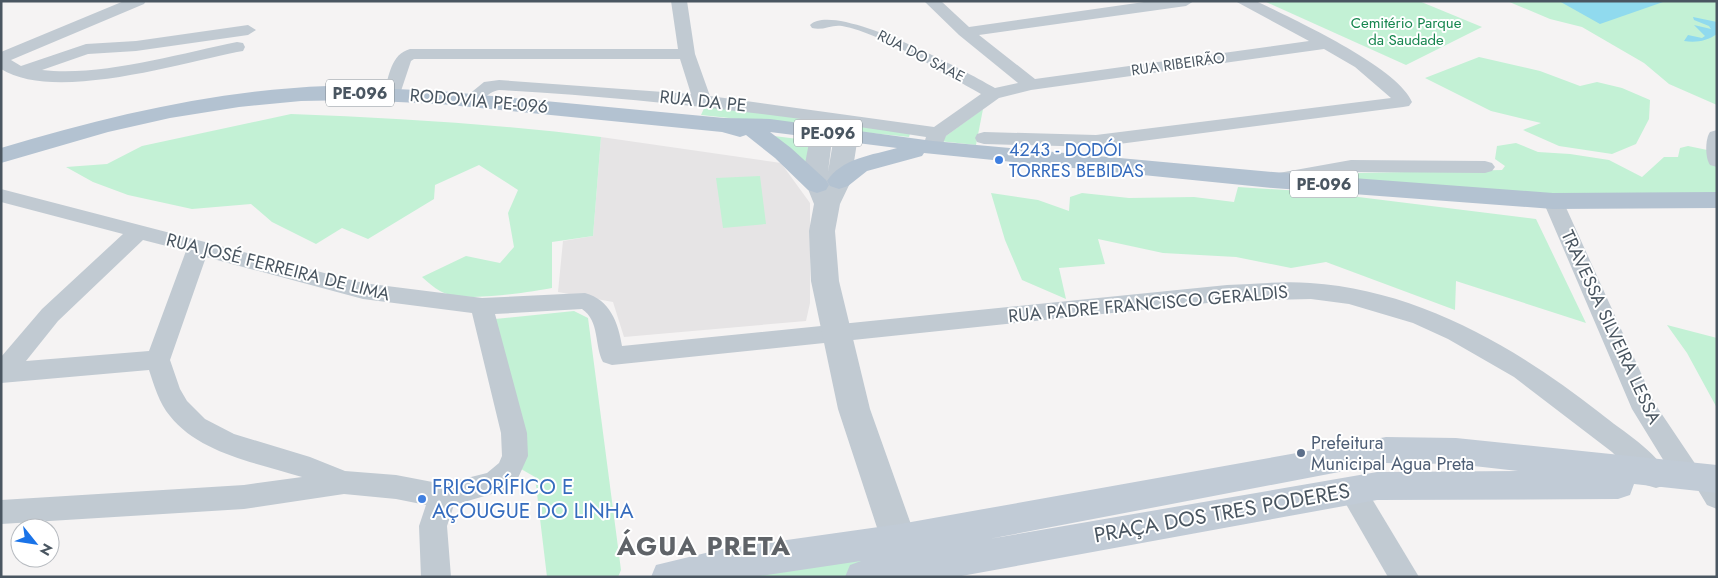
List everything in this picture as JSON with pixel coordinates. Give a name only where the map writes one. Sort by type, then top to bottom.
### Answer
[{"type":"main road","name":"RODOVIA PE-096","points":[[1,156],[56,139],[145,117],[225,101],[275,96],[393,94],[724,125]]},
{"type":"main road","name":"PE-096","points":[[724,125],[750,122],[845,140],[872,149],[928,144],[982,145],[1273,180],[1553,201],[1717,200]]},
{"type":"main road","name":"PE-096","points":[[724,125],[756,132],[821,136]]},
{"type":"main road","points":[[756,132],[828,190],[859,166],[928,144]]},
{"type":"main road","name":"PRAÇA DOS TRES PODERES","points":[[907,562],[1386,450],[1456,451],[1688,479]]},
{"type":"main road","name":"PRAÇA DOS TRES PODERES","points":[[907,562],[1353,492],[1377,486],[1411,484],[1616,485],[1688,479]]},
{"type":"main road","points":[[669,577],[722,566],[907,562]]},
{"type":"main road","points":[[863,577],[907,562]]},
{"type":"street","points":[[1,60],[138,1]]},
{"type":"street","points":[[679,1],[687,54],[702,100]]},
{"type":"street","points":[[932,1],[965,32],[1031,85]]},
{"type":"street","points":[[965,32],[1186,1]]},
{"type":"street","points":[[993,94],[982,145],[1096,141],[1404,102],[1394,91],[1361,64],[1243,1]]},
{"type":"street","name":"RUA DO SAAE","points":[[818,25],[831,21],[844,21],[892,38],[993,94]]},
{"type":"street","points":[[20,73],[86,49],[136,46],[248,30]]},
{"type":"street","name":"RUA RIBEIRÃO","points":[[993,94],[1031,85],[1325,44]]},
{"type":"street","points":[[1,60],[20,73],[62,78],[98,75],[237,47]]},
{"type":"street","points":[[393,94],[403,59],[410,54],[687,54]]},
{"type":"street","name":"RUA DA PE","points":[[471,100],[490,86],[499,85],[558,87],[702,100],[928,144]]},
{"type":"street","points":[[928,144],[993,94]]},
{"type":"street","points":[[821,136],[815,163],[828,190]]},
{"type":"street","points":[[1717,136],[1715,142],[1717,161]]},
{"type":"street","points":[[845,140],[828,190],[822,231],[823,259],[835,333],[854,408],[907,562]]},
{"type":"street","points":[[1273,180],[1351,166],[1485,167]]},
{"type":"street","name":"RUA JOSÉ FERREIRA DE LIMA","points":[[1,195],[198,249],[363,291],[482,306],[574,301],[593,304],[606,326],[612,356]]},
{"type":"street","name":"TRAVESSA SILVEIRA LESSA","points":[[1553,201],[1645,409],[1688,479]]},
{"type":"street","points":[[2,373],[50,315],[138,232]]},
{"type":"street","points":[[198,249],[178,309],[158,360],[168,390],[178,408],[196,426],[226,442],[310,468],[344,482]]},
{"type":"street","name":"RUA PADRE FRANCISCO GERALDIS","points":[[612,356],[1227,294],[1311,291],[1352,297],[1402,310],[1468,338],[1525,372],[1572,406],[1688,479]]},
{"type":"street","points":[[1,512],[244,497],[344,482],[396,487],[443,496],[495,482],[509,470],[516,456],[514,434],[482,306]]},
{"type":"street","points":[[2,373],[158,360]]},
{"type":"street","points":[[1353,492],[1404,577]]},
{"type":"street","points":[[436,577],[433,526],[443,496]]},
{"type":"shaded area","points":[[601,137],[781,163],[810,203],[810,303],[806,321],[624,337],[613,302],[558,292],[563,241],[593,236]]},
{"type":"green space","name":"Cemitério Parque da Saudade","points":[[1419,1],[1482,27],[1406,65],[1266,2]]},
{"type":"green space","points":[[1507,1],[1717,1],[1717,105],[1669,84],[1644,63],[1582,27],[1550,19]]},
{"type":"green space","points":[[1479,57],[1540,71],[1580,86],[1597,82],[1622,88],[1650,100],[1649,119],[1636,144],[1612,154],[1559,146],[1523,130],[1541,123],[1491,111],[1425,78]]},
{"type":"green space","points":[[706,104],[911,130],[909,137],[701,115]]},
{"type":"green space","points":[[983,109],[976,145],[939,141]]},
{"type":"green space","points":[[291,114],[446,122],[524,128],[601,137],[593,236],[552,242],[552,288],[495,296],[463,297],[440,291],[422,277],[466,256],[500,263],[514,247],[508,213],[518,190],[479,165],[435,185],[434,199],[368,239],[342,228],[316,244],[272,222],[251,204],[192,209],[128,195],[93,182],[66,167],[107,164],[142,146]]},
{"type":"green space","points":[[766,135],[822,142],[805,170]]},
{"type":"green space","points":[[1516,143],[1538,152],[1570,154],[1609,160],[1642,177],[1664,157],[1678,157],[1680,148],[1688,146],[1717,152],[1717,201],[1694,203],[1315,178],[1357,173],[1502,170],[1505,166],[1495,159],[1497,146]]},
{"type":"green space","points":[[760,176],[766,224],[723,228],[716,178]]},
{"type":"green space","points":[[1238,187],[1318,192],[1536,219],[1586,323],[1456,281],[1455,310],[1326,262],[1291,268],[1236,257],[1163,253],[1098,239],[1105,264],[1059,268],[1066,299],[1022,280],[1005,240],[991,193],[1038,200],[1069,211],[1070,197],[1082,193],[1129,198],[1194,197],[1234,202]]},
{"type":"green space","points":[[574,311],[588,318],[621,570],[618,577],[547,577],[535,477],[521,469],[495,319]]},
{"type":"green space","points":[[1667,325],[1717,338],[1717,408],[1687,353]]},
{"type":"green space","points":[[896,552],[906,577],[743,577]]},
{"type":"water","points":[[1559,1],[1666,1],[1600,24]]},
{"type":"water","points":[[1693,17],[1717,22],[1717,34],[1701,41],[1684,41],[1688,35],[1702,38],[1705,36],[1694,25],[1711,29],[1709,26],[1694,20]]},
{"type":"place","name":"4243 - DODÓI TORRES BEBIDAS","points":[[999,160]]},
{"type":"place","name":"Prefeitura Municipal Agua Preta","points":[[1301,453]]},
{"type":"place","name":"FRIGORÍFICO E AÇOUGUE DO LINHA","points":[[422,499]]},
{"type":"district","name":"ÁGUA PRETA","points":[[704,546]]}]
